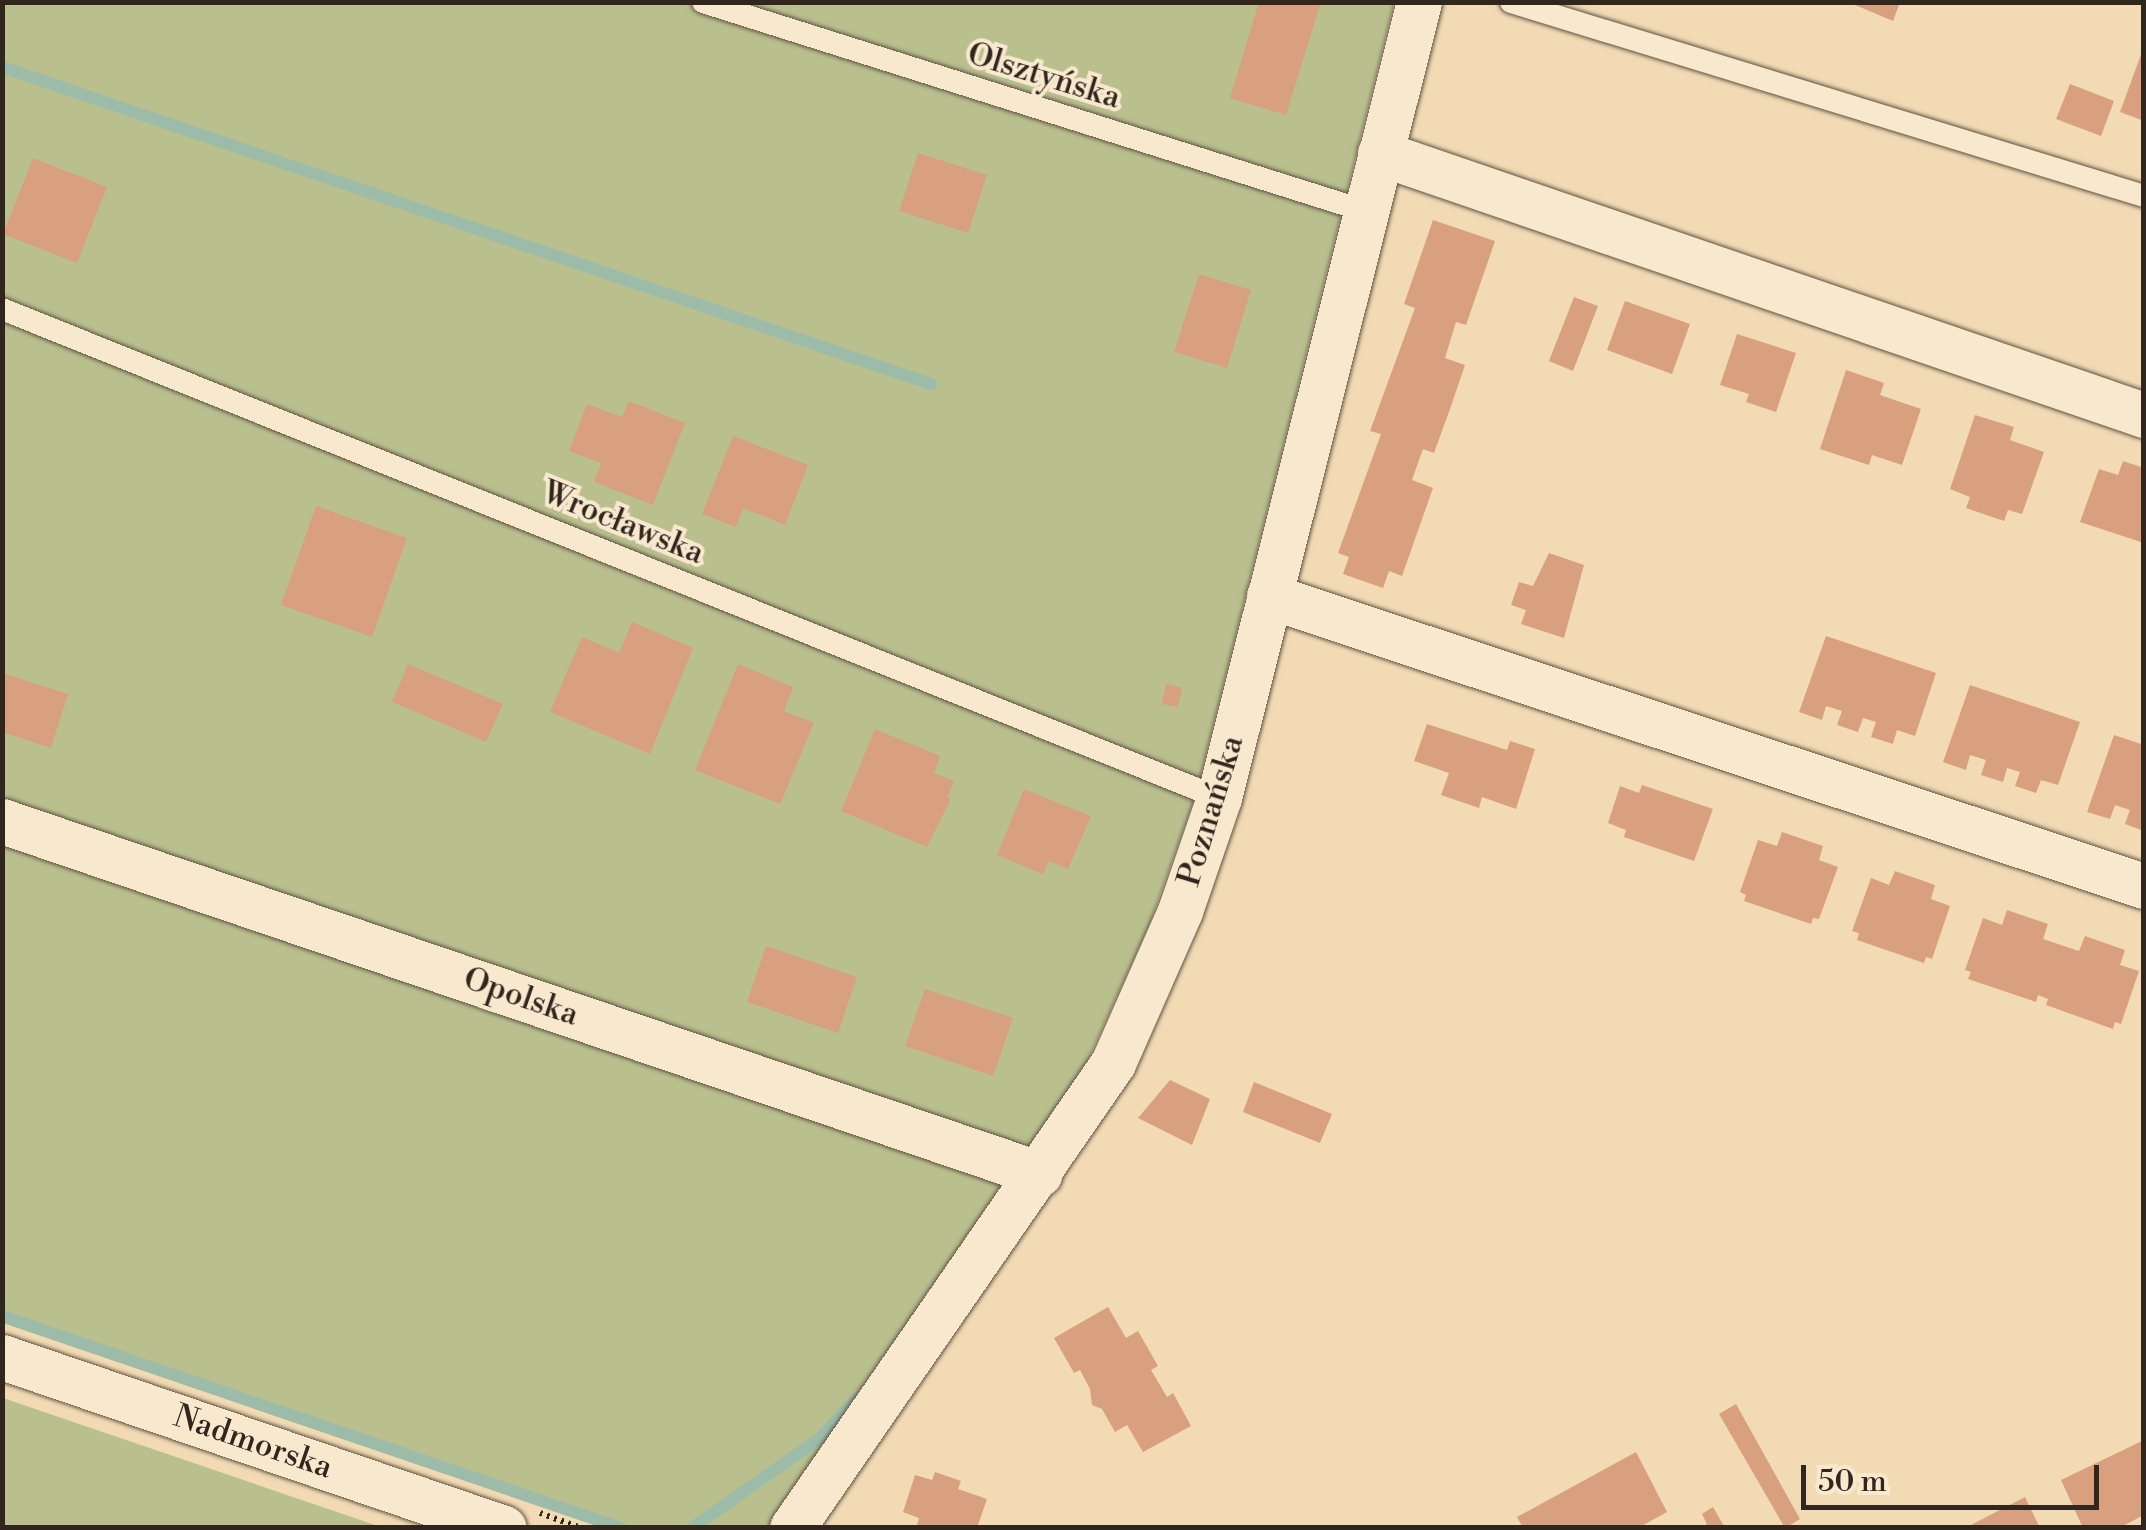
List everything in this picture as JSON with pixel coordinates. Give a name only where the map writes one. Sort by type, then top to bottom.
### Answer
[{"type":"street","name":"Poznańska","points":[[792,1528],[1114,1063],[1180,911],[1219,798],[1419,2]]},
{"type":"street","points":[[1380,153],[2144,414]]},
{"type":"street","points":[[1270,596],[2144,886]]},
{"type":"street","name":"Opolska","points":[[2,821],[1040,1174]]},
{"type":"street","name":"Nadmorska","points":[[2,1356],[504,1528]]},
{"type":"lane","name":"Olsztyńska","points":[[703,2],[1365,211]]},
{"type":"lane","points":[[1511,2],[2144,196]]},
{"type":"lane","name":"Wrocławska","points":[[2,309],[1219,798]]},
{"type":"green space","points":[[3,3],[1394,3],[1196,794],[1150,923],[1076,1086],[771,1527],[601,1527],[3,1323]]},
{"type":"green space","points":[[3,1398],[381,1527],[3,1527]]},
{"type":"building","points":[[1259,2],[1321,2],[1286,115],[1230,98]]},
{"type":"building","points":[[1848,2],[1900,2],[1893,21]]},
{"type":"building","points":[[2144,49],[2144,121],[2120,112]]},
{"type":"building","points":[[2070,84],[2114,101],[2101,136],[2056,119]]},
{"type":"building","points":[[918,153],[987,175],[968,233],[899,211]]},
{"type":"building","points":[[33,158],[107,187],[77,263],[3,234]]},
{"type":"building","points":[[1433,220],[1495,241],[1466,325],[1456,322],[1445,358],[1465,365],[1450,409],[1434,453],[1423,449],[1412,480],[1433,488],[1402,576],[1389,571],[1383,588],[1343,574],[1349,557],[1338,553],[1381,434],[1370,431],[1415,308],[1404,304]]},
{"type":"building","points":[[1199,274],[1251,290],[1227,368],[1174,352]]},
{"type":"building","points":[[1574,297],[1598,306],[1573,371],[1549,361]]},
{"type":"building","points":[[1625,301],[1690,324],[1672,374],[1607,350]]},
{"type":"building","points":[[1737,334],[1796,353],[1776,412],[1746,402],[1749,394],[1720,385]]},
{"type":"building","points":[[1846,370],[1884,383],[1880,395],[1921,409],[1902,465],[1872,455],[1869,465],[1820,449]]},
{"type":"building","points":[[629,401],[685,423],[653,505],[594,482],[601,463],[569,451],[587,404],[622,417]]},
{"type":"building","points":[[1975,415],[2014,427],[2010,440],[2044,452],[2022,514],[2008,510],[2004,521],[1966,508],[1970,497],[1950,489]]},
{"type":"building","points":[[733,436],[808,465],[785,525],[743,508],[736,527],[702,514]]},
{"type":"building","points":[[2123,461],[2144,468],[2144,543],[2080,522],[2099,469],[2118,475]]},
{"type":"building","points":[[316,506],[407,538],[372,637],[281,605]]},
{"type":"building","points":[[1549,553],[1584,565],[1564,638],[1521,624],[1526,610],[1511,605],[1519,582],[1533,586]]},
{"type":"building","points":[[632,622],[693,648],[650,754],[550,712],[582,637],[619,653]]},
{"type":"building","points":[[1826,636],[1936,673],[1915,736],[1897,730],[1893,744],[1871,737],[1876,722],[1863,718],[1858,732],[1837,725],[1842,711],[1826,706],[1822,720],[1799,712]]},
{"type":"building","points":[[408,664],[503,704],[486,742],[392,702]]},
{"type":"building","points":[[738,664],[793,687],[784,711],[814,723],[780,804],[695,770]]},
{"type":"building","points":[[2,673],[68,694],[51,748],[2,732]]},
{"type":"building","points":[[1166,684],[1182,688],[1178,707],[1162,704]]},
{"type":"building","points":[[1970,685],[2080,722],[2058,785],[2041,780],[2036,793],[2015,786],[2020,772],[2007,768],[2003,782],[1981,775],[1986,760],[1970,755],[1966,770],[1943,762]]},
{"type":"building","points":[[1427,724],[1507,750],[1510,741],[1535,749],[1516,809],[1482,797],[1479,808],[1441,795],[1449,773],[1414,761]]},
{"type":"building","points":[[875,729],[940,756],[934,773],[954,781],[947,797],[951,799],[927,847],[841,811]]},
{"type":"building","points":[[2114,735],[2144,745],[2144,831],[2125,824],[2130,810],[2115,805],[2110,819],[2087,812]]},
{"type":"building","points":[[1642,785],[1713,809],[1694,861],[1624,837],[1626,830],[1608,823],[1620,786],[1639,793]]},
{"type":"building","points":[[1024,789],[1091,816],[1068,869],[1049,861],[1043,874],[997,855]]},
{"type":"building","points":[[1782,832],[1823,846],[1819,860],[1838,867],[1819,919],[1813,918],[1811,924],[1744,901],[1746,895],[1740,892],[1758,840],[1777,846]]},
{"type":"building","points":[[1895,871],[1935,885],[1931,899],[1950,906],[1932,959],[1926,957],[1924,963],[1857,940],[1859,933],[1852,931],[1871,878],[1889,885]]},
{"type":"building","points":[[2007,910],[2048,924],[2043,939],[2079,951],[2085,936],[2125,950],[2120,965],[2139,971],[2121,1024],[2115,1022],[2113,1029],[2046,1005],[2048,999],[2038,995],[2036,1002],[1968,979],[1971,972],[1965,970],[1983,918],[2002,925]]},
{"type":"building","points":[[766,946],[857,977],[838,1033],[747,1002]]},
{"type":"building","points":[[925,989],[1013,1018],[993,1076],[905,1046]]},
{"type":"building","points":[[1170,1080],[1210,1099],[1192,1145],[1138,1118]]},
{"type":"building","points":[[1254,1082],[1332,1114],[1320,1143],[1243,1112]]},
{"type":"building","points":[[1108,1307],[1126,1338],[1138,1331],[1158,1366],[1151,1370],[1167,1397],[1173,1393],[1191,1426],[1143,1452],[1127,1425],[1115,1432],[1102,1409],[1092,1405],[1090,1389],[1080,1370],[1074,1373],[1054,1338]]},
{"type":"building","points":[[1736,1404],[1800,1519],[1785,1528],[1719,1414]]},
{"type":"building","points":[[2144,1440],[2144,1515],[2119,1528],[2083,1528],[2061,1480]]},
{"type":"building","points":[[1636,1452],[1667,1512],[1638,1528],[1523,1528],[1517,1517]]},
{"type":"building","points":[[935,1472],[961,1481],[958,1489],[987,1499],[977,1528],[916,1528],[919,1518],[903,1512],[915,1475],[932,1480]]},
{"type":"building","points":[[2025,1497],[2040,1528],[1965,1528]]},
{"type":"building","points":[[1713,1507],[1725,1528],[1701,1528],[1707,1524],[1702,1514]]},
{"type":"waterway","points":[[2,67],[931,384]]},
{"type":"waterway","points":[[2,1316],[621,1528]]},
{"type":"waterway","points":[[692,1528],[820,1438],[857,1398]]}]
